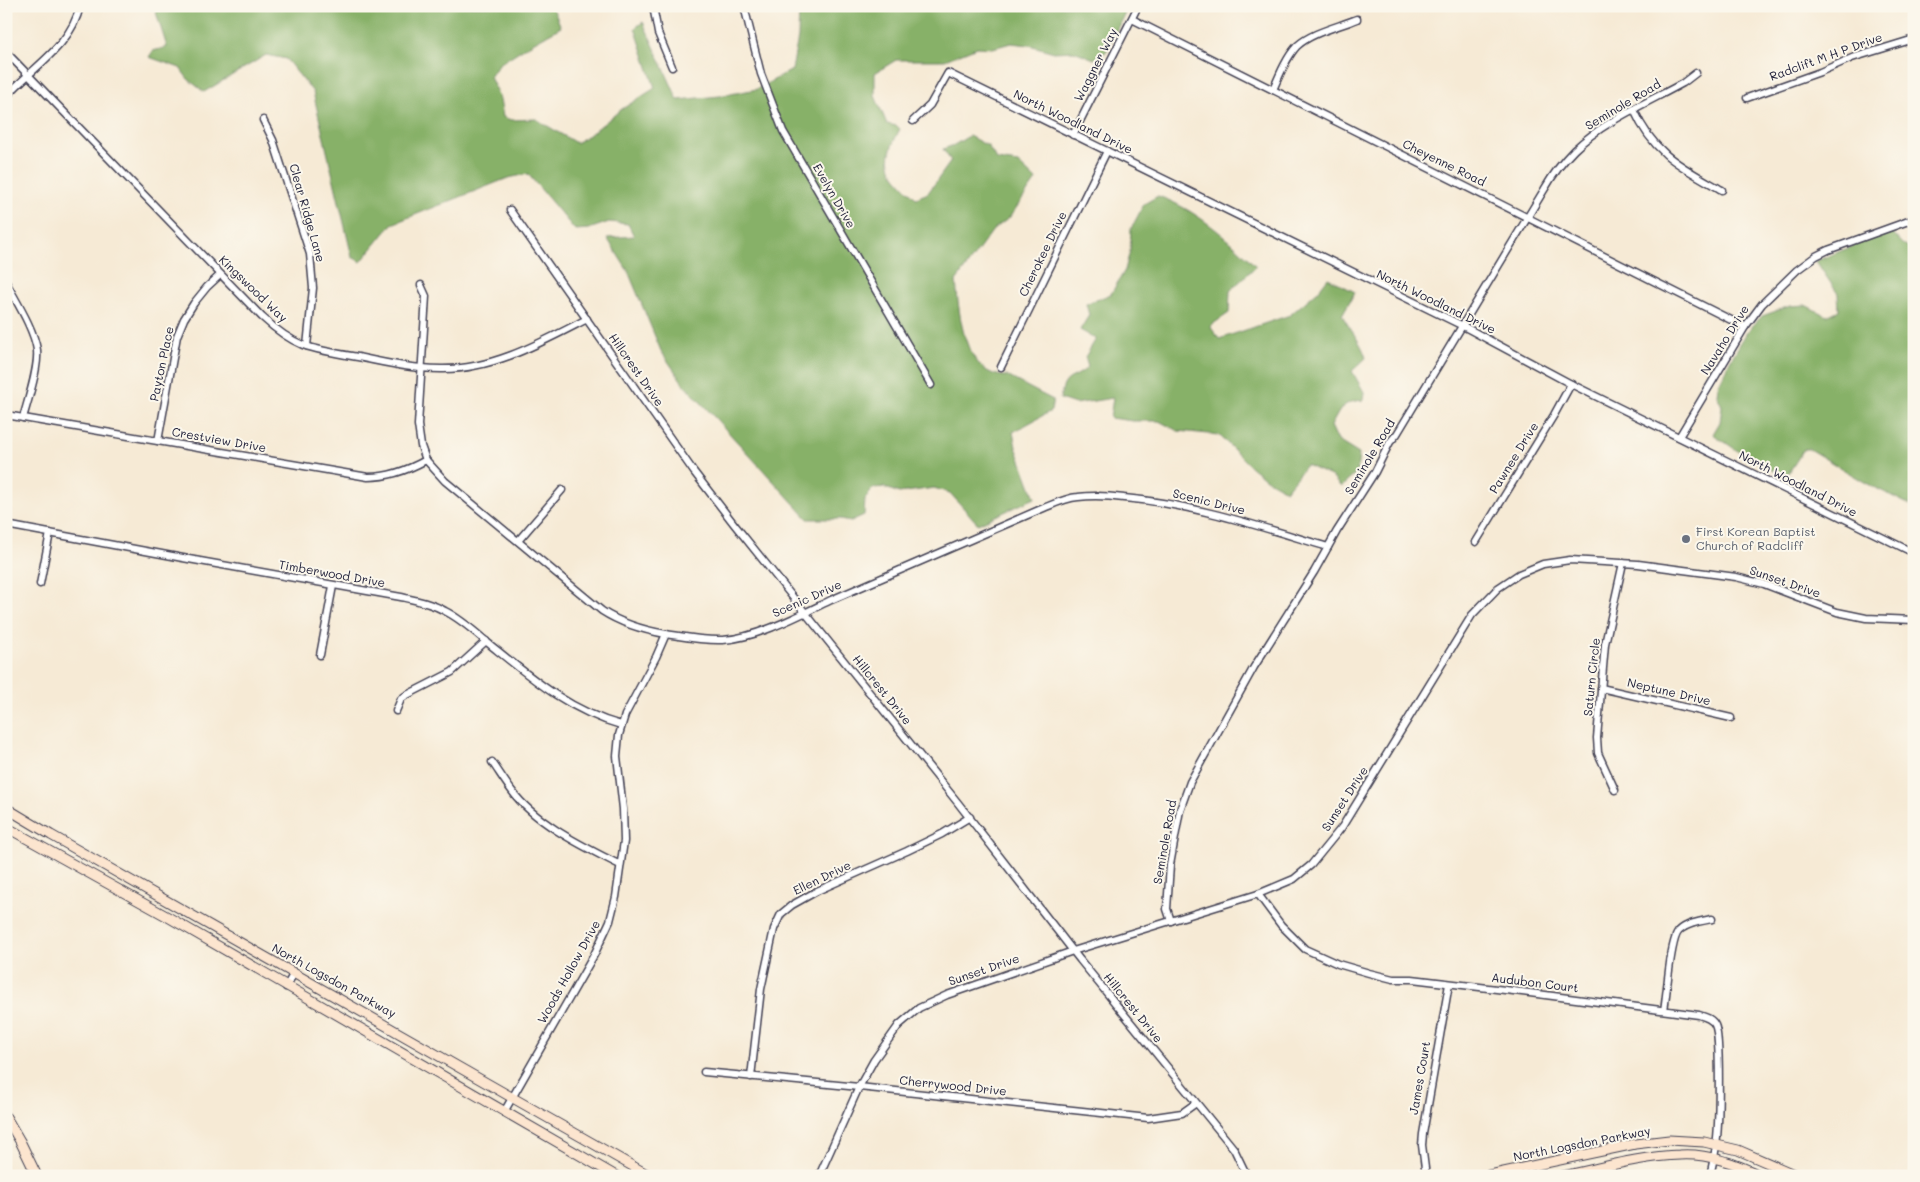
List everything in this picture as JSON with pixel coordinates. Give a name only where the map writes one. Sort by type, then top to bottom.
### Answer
[{"type":"main road","name":"North Logsdon Parkway","points":[[6,808],[650,1176]]},
{"type":"main road","points":[[6,827],[105,884],[168,917],[286,987],[616,1176]]},
{"type":"main road","points":[[105,884],[115,870]]},
{"type":"main road","points":[[6,1117],[37,1176]]},
{"type":"main road","name":"North Logsdon Parkway","points":[[1485,1176],[1635,1144],[1669,1140],[1687,1140],[1716,1145],[1755,1156],[1798,1176]]},
{"type":"main road","points":[[1563,1176],[1645,1159],[1681,1154],[1713,1159],[1761,1176]]},
{"type":"street","points":[[6,97],[47,58],[68,34],[74,24],[80,6]]},
{"type":"street","points":[[652,6],[658,34],[672,68]]},
{"type":"street","name":"Evelyn Drive","points":[[744,6],[761,74],[783,131],[931,385]]},
{"type":"street","name":"Waggner Way","points":[[1074,135],[1138,6]]},
{"type":"street","points":[[1273,90],[1288,58],[1299,45],[1314,36],[1357,18]]},
{"type":"street","name":"Cheyenne Road","points":[[1132,19],[1745,327]]},
{"type":"street","name":"Radclift M H P Drive","points":[[1747,98],[1820,72],[1852,58],[1914,39]]},
{"type":"street","name":"Kingswood Way","points":[[6,52],[220,275],[272,326],[301,344],[345,355],[420,368],[454,369],[481,365],[516,353],[587,319]]},
{"type":"street","name":"North Woodland Drive","points":[[913,121],[930,105],[948,73],[1462,326],[1571,384],[1914,553]]},
{"type":"street","name":"Seminole Road","points":[[1171,921],[1167,909],[1170,865],[1184,796],[1196,770],[1249,675],[1372,477],[1390,442],[1397,434],[1549,182],[1574,150],[1597,132],[1683,83],[1696,73]]},
{"type":"street","points":[[1634,110],[1652,141],[1662,153],[1675,163],[1722,190]]},
{"type":"street","name":"Clear Ridge Lane","points":[[263,120],[273,140],[310,254],[313,288],[307,346]]},
{"type":"street","name":"Cherokee Drive","points":[[1001,368],[1107,151]]},
{"type":"street","name":"Hillcrest Drive","points":[[510,210],[694,472],[970,818],[1073,951],[1234,1149],[1247,1176]]},
{"type":"street","name":"Navaho Drive","points":[[1679,437],[1745,327],[1758,308],[1774,291],[1816,256],[1914,219]]},
{"type":"street","name":"Payton Place","points":[[158,441],[177,336],[184,319],[194,303],[220,275]]},
{"type":"street","points":[[6,282],[34,338],[37,349],[23,418]]},
{"type":"street","name":"Scenic Drive","points":[[420,285],[426,296],[420,368],[418,436],[426,460],[453,488],[612,618],[635,627],[666,634],[714,640],[735,638],[755,633],[806,613],[831,600],[1030,514],[1076,497],[1102,496],[1173,504],[1328,547]]},
{"type":"street","name":"Pawnee Drive","points":[[1476,542],[1571,384]]},
{"type":"street","name":"Crestview Drive","points":[[6,415],[368,477],[379,477],[397,473],[426,460]]},
{"type":"street","points":[[518,541],[562,490]]},
{"type":"street","name":"Timberwood Drive","points":[[6,524],[430,604],[456,617],[541,686],[562,700],[594,716],[621,725]]},
{"type":"street","points":[[40,584],[50,532]]},
{"type":"street","name":"Sunset Drive","points":[[819,1176],[859,1087],[889,1037],[899,1025],[919,1008],[947,995],[1073,951],[1258,894],[1294,879],[1311,866],[1324,852],[1362,795],[1472,615],[1492,593],[1518,574],[1543,564],[1570,560],[1623,563],[1753,580],[1837,612],[1866,618],[1914,620]]},
{"type":"street","name":"Saturn Circle","points":[[1615,790],[1602,765],[1597,746],[1605,644],[1623,563]]},
{"type":"street","points":[[320,655],[333,586]]},
{"type":"street","name":"Woods Hollow Drive","points":[[504,1112],[605,933],[616,897],[624,830],[617,756],[621,725],[666,634]]},
{"type":"street","points":[[396,711],[401,699],[452,672],[486,641]]},
{"type":"street","name":"Neptune Drive","points":[[1601,688],[1731,718]]},
{"type":"street","points":[[492,762],[511,791],[553,828],[620,865]]},
{"type":"street","name":"Ellen Drive","points":[[751,1077],[761,989],[774,929],[781,914],[792,905],[817,891],[907,851],[970,818]]},
{"type":"street","name":"Audubon Court","points":[[1258,894],[1292,938],[1305,948],[1321,957],[1346,966],[1393,979],[1412,979],[1664,1010],[1705,1016],[1710,1019],[1715,1025],[1718,1057],[1716,1145],[1710,1176]]},
{"type":"street","points":[[1664,1010],[1671,948],[1675,936],[1682,928],[1712,919]]},
{"type":"street","points":[[286,987],[294,973]]},
{"type":"street","name":"James Court","points":[[1426,1176],[1422,1145],[1423,1134],[1449,984]]},
{"type":"street","name":"Cherrywood Drive","points":[[704,1072],[1148,1118],[1182,1113],[1196,1104]]},
{"type":"green space","points":[[154,6],[552,6],[561,27],[499,64],[490,77],[500,99],[503,117],[511,120],[536,119],[576,143],[622,109],[655,88],[635,28],[643,22],[678,100],[720,96],[757,89],[792,70],[798,37],[799,6],[1128,6],[1106,52],[1094,59],[1074,51],[1054,52],[1029,45],[1011,43],[993,48],[977,47],[945,60],[896,60],[875,73],[875,96],[887,124],[897,126],[900,129],[890,151],[889,160],[891,167],[894,174],[916,198],[928,193],[951,161],[943,149],[969,136],[988,146],[997,160],[1018,163],[1036,180],[1009,218],[993,230],[956,281],[962,325],[972,355],[981,366],[992,373],[1007,376],[1053,400],[1051,411],[1013,432],[1016,447],[1035,498],[978,524],[950,493],[934,488],[899,493],[883,487],[872,489],[865,499],[864,515],[851,521],[841,519],[808,519],[683,383],[661,351],[628,271],[607,238],[634,236],[628,224],[609,222],[589,229],[575,230],[528,174],[508,178],[392,224],[361,262],[352,257],[313,92],[286,59],[266,55],[204,92],[188,79],[180,68],[149,57],[153,51],[167,47]]},
{"type":"green space","points":[[1158,196],[1198,216],[1234,245],[1256,266],[1230,291],[1229,313],[1210,326],[1219,339],[1290,315],[1318,291],[1328,278],[1355,292],[1342,315],[1359,342],[1366,358],[1352,371],[1364,392],[1363,400],[1346,404],[1331,426],[1338,441],[1359,454],[1357,473],[1341,487],[1331,476],[1306,465],[1286,490],[1266,479],[1250,466],[1219,435],[1178,431],[1159,421],[1133,421],[1110,418],[1113,398],[1075,404],[1060,399],[1067,381],[1088,367],[1085,357],[1096,339],[1080,330],[1089,315],[1086,304],[1111,294],[1125,270],[1130,251],[1131,229],[1144,204]]},
{"type":"green space","points":[[1890,231],[1902,244],[1914,252],[1914,507],[1866,483],[1809,449],[1804,449],[1786,477],[1745,456],[1713,434],[1720,422],[1722,406],[1717,395],[1718,386],[1747,332],[1762,316],[1790,306],[1805,305],[1827,316],[1839,310],[1838,294],[1816,261]]},
{"type":"place","name":"First Korean Baptist Church of Radcliff","points":[[1686,539]]}]
